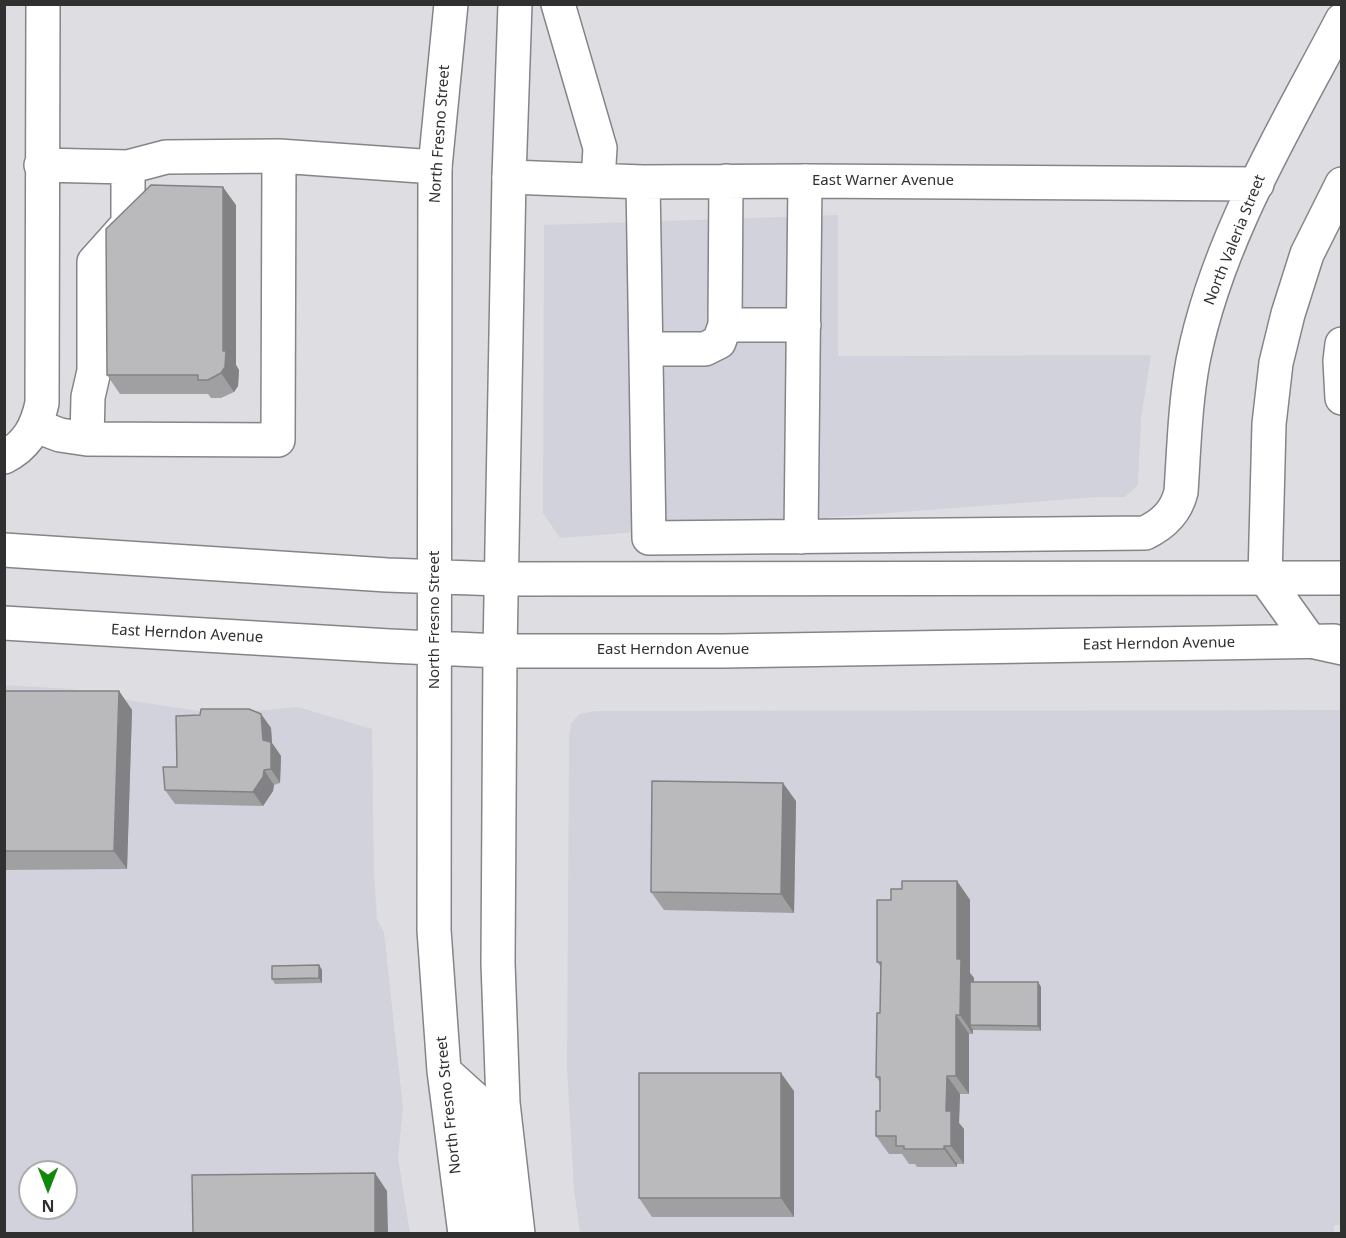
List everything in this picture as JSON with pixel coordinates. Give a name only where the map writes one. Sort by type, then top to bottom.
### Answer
[{"type":"main road","points":[[4,457],[17,450],[28,439],[36,426],[42,403],[43,4]]},
{"type":"main road","name":"North Fresno Street","points":[[451,4],[435,167],[434,930],[444,1071],[465,1233]]},
{"type":"main road","points":[[515,4],[501,579],[498,952],[499,1043],[510,1170],[519,1233]]},
{"type":"main road","points":[[558,4],[600,148],[598,180]]},
{"type":"main road","name":"North Valeria Street","points":[[801,537],[1145,532],[1158,527],[1168,518],[1178,504],[1181,492],[1186,412],[1193,361],[1210,300],[1230,245],[1257,184],[1341,20]]},
{"type":"main road","points":[[41,165],[128,167],[166,157],[279,156],[435,167]]},
{"type":"main road","points":[[36,426],[60,435],[87,439],[278,440],[279,156]]},
{"type":"main road","points":[[87,439],[88,397],[94,371],[94,262],[128,224],[128,167]]},
{"type":"main road","name":"East Warner Avenue","points":[[509,177],[643,182],[1257,184]]},
{"type":"main road","points":[[646,350],[705,349],[719,342],[725,325],[726,181]]},
{"type":"main road","points":[[643,182],[649,538],[801,537],[805,181]]},
{"type":"main road","points":[[1326,641],[1265,578],[1269,424],[1276,363],[1288,314],[1307,254],[1341,184]]},
{"type":"main road","points":[[725,325],[804,325]]},
{"type":"main road","points":[[1341,344],[1341,398]]},
{"type":"main road","points":[[4,550],[435,578],[1341,578]]},
{"type":"main road","name":"East Herndon Avenue","points":[[4,623],[500,651],[723,651],[1326,641],[1341,648]]},
{"type":"main road","points":[[444,1071],[475,1100],[492,1233]]},
{"type":"shaded area","points":[[838,215],[838,356],[1151,355],[1141,419],[1138,485],[1125,497],[1099,497],[560,538],[543,513],[544,225]]},
{"type":"shaded area","points":[[4,685],[72,689],[100,696],[219,714],[298,707],[372,729],[374,874],[377,919],[384,932],[403,1108],[398,1158],[410,1233],[5,1233]]},
{"type":"shaded area","points":[[1341,710],[1341,1225],[1334,1225],[1334,1234],[580,1233],[574,1190],[567,1069],[569,737],[571,724],[579,714],[595,711]]},
{"type":"building","points":[[151,185],[223,187],[223,351],[226,351],[225,367],[221,373],[208,380],[198,380],[198,375],[107,375],[106,229]]},
{"type":"building","points":[[4,691],[119,691],[114,851],[4,851]]},
{"type":"building","points":[[201,709],[249,709],[261,714],[263,740],[271,742],[271,769],[264,770],[263,777],[253,792],[165,790],[163,767],[177,767],[176,716],[200,715]]},
{"type":"building","points":[[652,781],[783,783],[781,894],[651,892]]},
{"type":"building","points":[[902,881],[957,881],[957,959],[961,959],[960,1015],[956,1015],[956,1076],[947,1076],[946,1111],[951,1111],[951,1146],[944,1146],[944,1149],[904,1149],[904,1146],[896,1146],[896,1136],[876,1136],[876,1111],[880,1111],[880,1077],[876,1077],[881,962],[877,962],[877,900],[891,900],[891,889],[902,889]]},
{"type":"building","points":[[319,965],[319,978],[272,979],[272,966]]},
{"type":"building","points":[[970,982],[1038,982],[1038,1026],[970,1025]]},
{"type":"building","points":[[639,1073],[781,1073],[781,1198],[639,1198]]},
{"type":"building","points":[[375,1173],[375,1233],[193,1233],[192,1175]]}]
